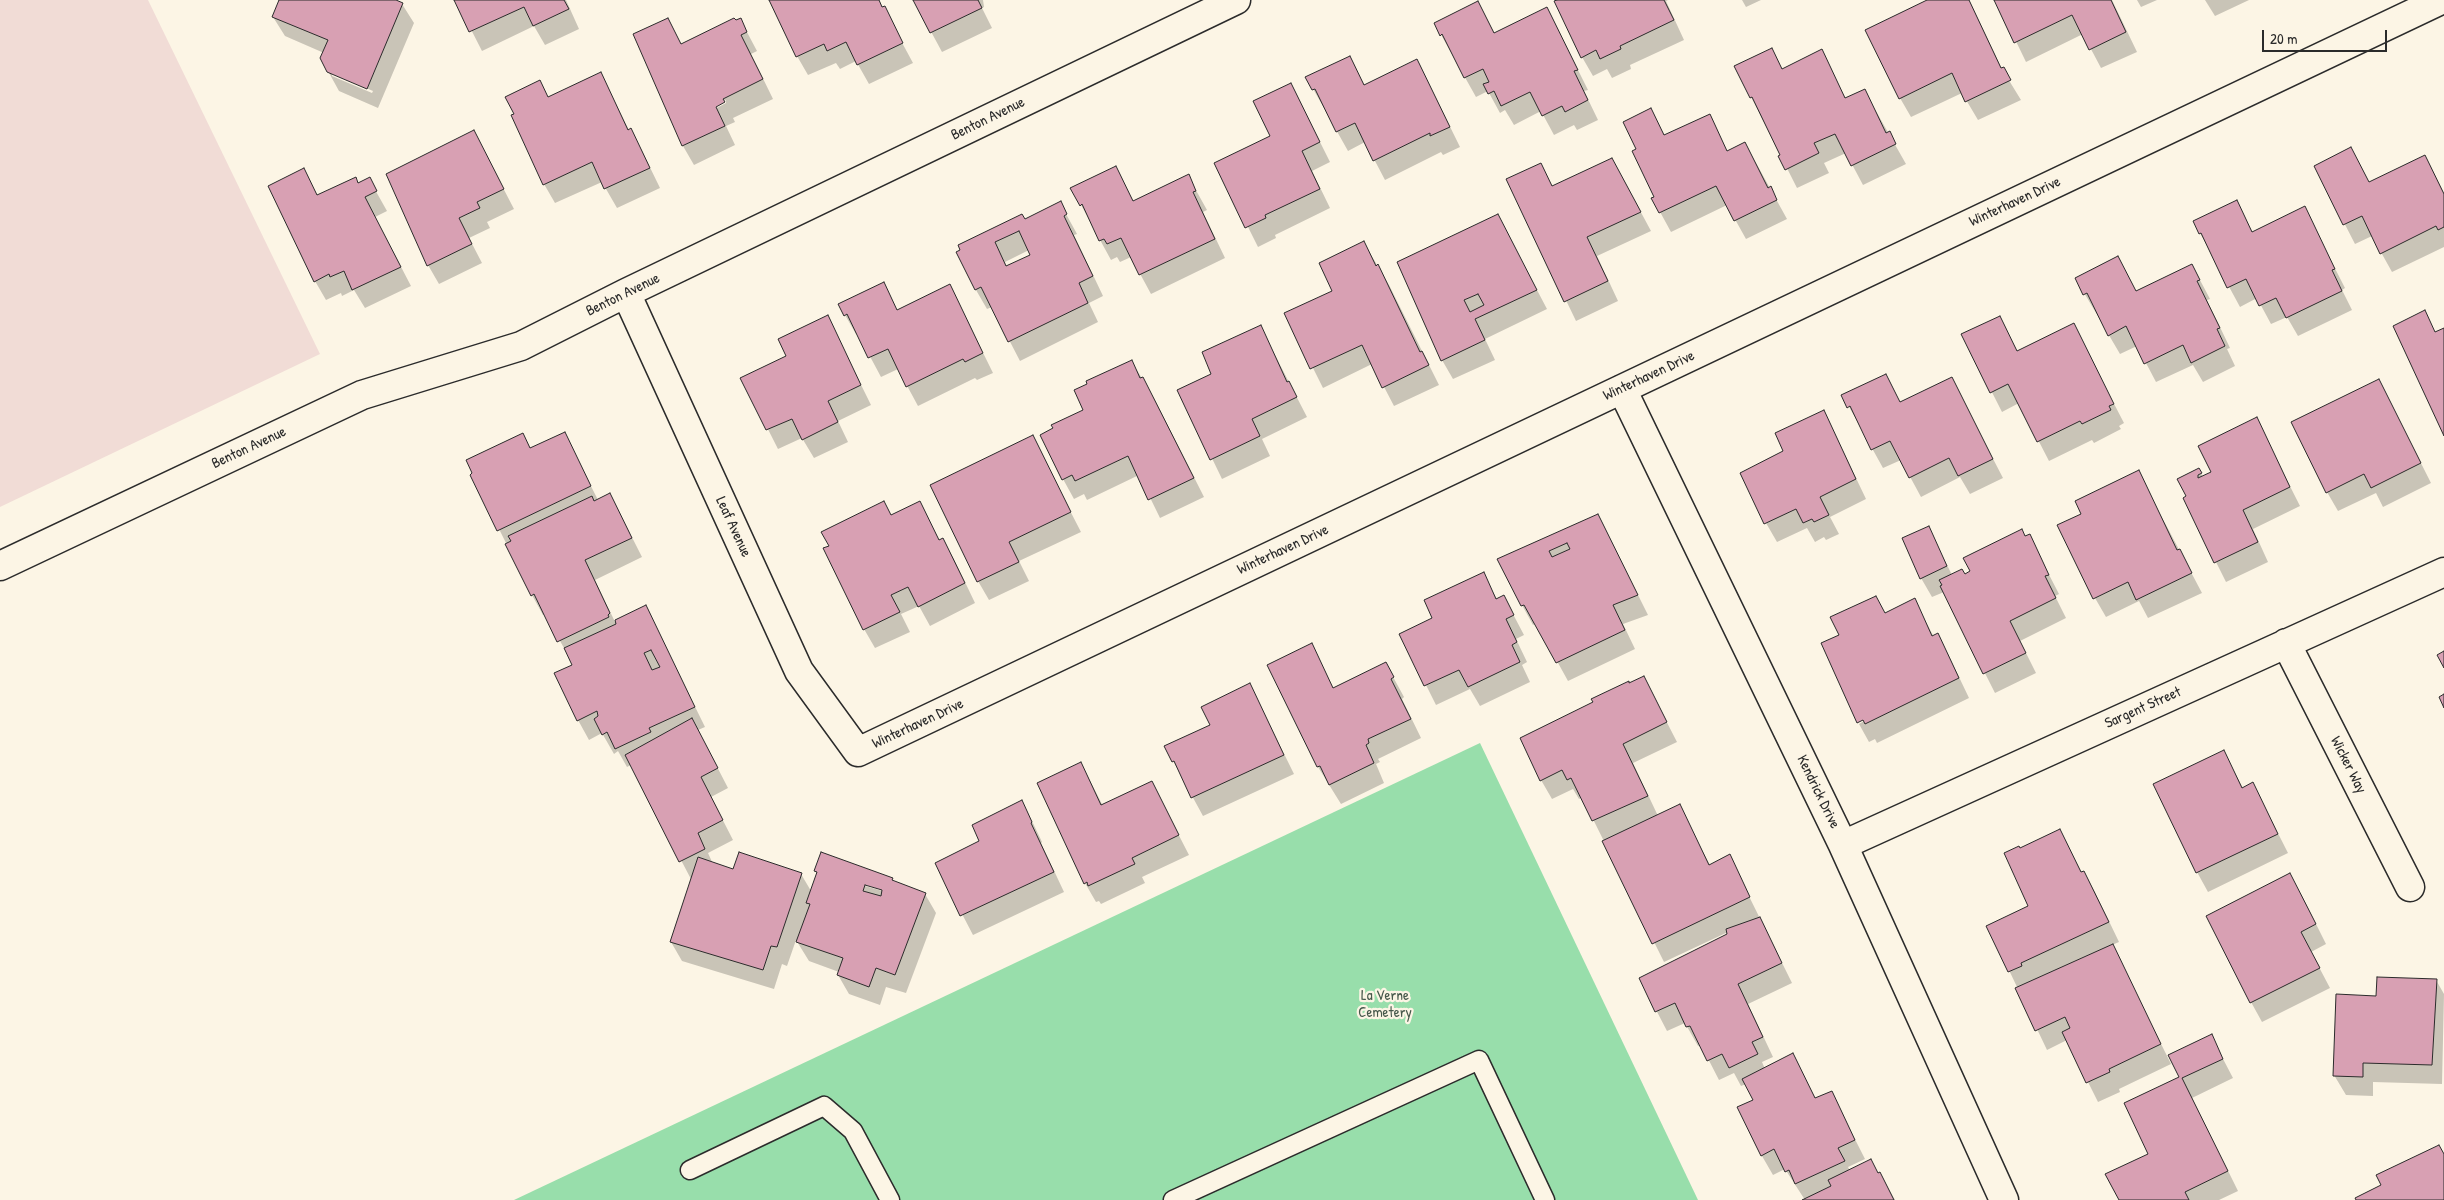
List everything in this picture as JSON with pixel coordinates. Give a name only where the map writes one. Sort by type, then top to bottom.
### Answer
[{"type":"street","name":"Benton Avenue","points":[[0,566],[362,395],[521,346],[626,292],[1236,0]]},
{"type":"street","name":"Winterhaven Drive","points":[[858,752],[2441,0]]},
{"type":"street","name":"Leaf Avenue","points":[[626,292],[799,671],[858,752]]},
{"type":"street","name":"Kendrick Drive","points":[[1622,389],[1843,844],[2004,1200]]},
{"type":"street","name":"Sargent Street","points":[[1843,844],[2444,572]]},
{"type":"street","name":"Wicker Way","points":[[2286,643],[2410,887]]},
{"type":"lane","points":[[1173,1200],[1480,1060],[1545,1200]]},
{"type":"lane","points":[[690,1170],[824,1106],[853,1131],[890,1200]]},
{"type":"shaded area","points":[[0,0],[148,0],[320,354],[0,507]]},
{"type":"green space","name":"La Verne Cemetery","points":[[1480,743],[1698,1200],[514,1200]]},
{"type":"building","points":[[279,0],[396,0],[403,3],[367,89],[327,72],[320,58],[328,40],[272,17]]},
{"type":"building","points":[[454,0],[564,0],[569,9],[533,26],[524,7],[469,32]]},
{"type":"building","points":[[769,0],[879,0],[882,7],[885,6],[903,43],[857,65],[846,42],[827,51],[824,44],[796,57]]},
{"type":"building","points":[[913,0],[978,0],[982,8],[930,33]]},
{"type":"building","points":[[1664,0],[1674,20],[1620,46],[1621,49],[1600,59],[1596,50],[1581,58],[1554,1]]},
{"type":"building","points":[[1927,0],[1969,0],[2001,68],[2004,67],[2011,80],[1965,102],[1952,73],[1899,99],[1865,30]]},
{"type":"building","points":[[1994,0],[2111,0],[2126,32],[2089,50],[2072,15],[2014,43]]},
{"type":"building","points":[[1478,1],[1494,33],[1547,7],[1578,70],[1574,71],[1588,100],[1565,112],[1562,106],[1542,116],[1530,92],[1501,106],[1494,91],[1488,94],[1483,84],[1489,82],[1483,69],[1464,78],[1442,34],[1440,36],[1434,23]]},
{"type":"building","points":[[668,18],[681,44],[734,18],[736,20],[741,18],[747,32],[741,35],[763,79],[723,99],[725,102],[716,107],[725,126],[682,146],[633,34]]},
{"type":"building","points":[[1772,48],[1782,69],[1822,49],[1845,98],[1865,89],[1886,133],[1890,131],[1896,144],[1851,166],[1835,134],[1814,143],[1819,153],[1785,170],[1778,156],[1780,155],[1752,97],[1750,98],[1734,66]]},
{"type":"building","points":[[1350,56],[1364,85],[1417,59],[1450,127],[1430,136],[1430,133],[1373,161],[1355,123],[1336,132],[1315,89],[1312,90],[1305,77]]},
{"type":"building","points":[[601,72],[628,130],[631,128],[650,168],[604,189],[592,162],[543,185],[511,115],[514,114],[505,97],[540,80],[548,97]]},
{"type":"building","points":[[1291,83],[1320,142],[1302,151],[1320,189],[1265,215],[1266,218],[1245,228],[1214,163],[1270,136],[1253,101]]},
{"type":"building","points":[[1651,108],[1664,135],[1710,114],[1727,151],[1745,142],[1768,188],[1771,186],[1777,200],[1734,221],[1716,186],[1659,213],[1651,198],[1654,197],[1632,151],[1636,149],[1623,122]]},
{"type":"building","points":[[474,130],[504,189],[477,202],[480,208],[459,218],[472,244],[427,266],[386,174]]},
{"type":"building","points":[[2351,147],[2369,182],[2425,155],[2444,194],[2444,227],[2438,230],[2436,226],[2380,254],[2362,216],[2343,225],[2314,166]]},
{"type":"building","points":[[1612,158],[1641,212],[1587,237],[1608,281],[1564,302],[1506,179],[1541,163],[1552,186]]},
{"type":"building","points":[[1116,166],[1133,201],[1189,174],[1196,191],[1193,192],[1215,239],[1139,275],[1121,238],[1107,244],[1104,239],[1099,241],[1082,204],[1080,206],[1070,188]]},
{"type":"building","points":[[304,168],[317,195],[356,177],[358,183],[370,177],[377,191],[365,197],[401,267],[352,290],[344,271],[330,277],[329,274],[314,282],[268,186]]},
{"type":"building","points":[[2237,200],[2252,232],[2305,206],[2335,269],[2332,270],[2342,291],[2286,318],[2276,298],[2259,306],[2246,279],[2227,288],[2201,233],[2199,234],[2193,221]]},
{"type":"building","points":[[1061,201],[1067,214],[1064,216],[1093,276],[1079,283],[1088,303],[1008,342],[981,287],[975,290],[956,252],[960,250],[958,245],[1022,214],[1025,219]],"holes":[[[1019,231],[1030,255],[1006,266],[995,242]]]},
{"type":"building","points":[[1498,214],[1537,290],[1475,319],[1485,340],[1441,361],[1397,262]],"holes":[[[1478,294],[1484,305],[1470,312],[1464,300]]]},
{"type":"building","points":[[1364,241],[1376,266],[1378,264],[1420,352],[1422,351],[1429,365],[1382,388],[1362,345],[1310,369],[1284,313],[1332,291],[1319,263]]},
{"type":"building","points":[[2118,256],[2136,291],[2192,264],[2200,280],[2197,281],[2220,328],[2217,329],[2225,346],[2191,363],[2183,345],[2144,364],[2126,326],[2108,336],[2087,293],[2083,295],[2075,278]]},
{"type":"building","points":[[884,282],[897,310],[950,284],[983,353],[965,362],[963,359],[906,387],[888,349],[868,358],[847,314],[844,316],[838,304]]},
{"type":"building","points":[[2425,310],[2435,332],[2444,328],[2444,436],[2393,326]]},
{"type":"building","points":[[828,315],[861,385],[828,401],[838,422],[802,440],[792,419],[766,430],[740,378],[786,356],[778,339]]},
{"type":"building","points":[[2000,316],[2017,351],[2074,323],[2114,404],[2109,406],[2111,410],[2082,424],[2080,421],[2037,442],[2008,384],[1990,393],[1961,334]]},
{"type":"building","points":[[1261,325],[1287,382],[1289,381],[1297,397],[1252,419],[1260,436],[1210,460],[1177,390],[1211,374],[1202,352]]},
{"type":"building","points":[[1132,360],[1140,378],[1143,377],[1194,478],[1148,500],[1128,456],[1075,481],[1072,475],[1062,480],[1040,435],[1053,428],[1051,425],[1083,410],[1074,390],[1087,384],[1086,381]]},
{"type":"building","points":[[1886,374],[1900,402],[1952,377],[1993,459],[1958,476],[1949,458],[1909,478],[1890,441],[1871,450],[1850,406],[1847,408],[1841,395]]},
{"type":"building","points":[[2379,379],[2421,463],[2371,488],[2364,474],[2326,493],[2291,422]]},
{"type":"building","points":[[1824,410],[1856,479],[1820,497],[1829,515],[1814,522],[1812,519],[1803,523],[1796,509],[1764,524],[1740,473],[1783,451],[1775,433]]},
{"type":"building","points":[[2257,417],[2290,487],[2243,510],[2258,542],[2214,563],[2183,498],[2186,496],[2177,479],[2199,468],[2202,473],[2198,475],[2198,478],[2211,472],[2198,446]]},
{"type":"building","points":[[565,432],[591,486],[497,531],[470,475],[472,473],[466,460],[523,433],[530,448]]},
{"type":"building","points":[[1033,435],[1071,512],[1009,542],[1019,562],[977,582],[930,485]]},
{"type":"building","points":[[2139,470],[2177,550],[2180,549],[2192,573],[2136,600],[2128,582],[2093,599],[2057,525],[2081,514],[2075,501]]},
{"type":"building","points":[[610,493],[632,538],[585,560],[610,613],[609,617],[557,642],[534,594],[531,596],[505,544],[511,541],[508,536],[592,496],[594,501]]},
{"type":"building","points":[[884,501],[891,515],[920,501],[939,540],[943,538],[965,583],[918,607],[908,587],[891,595],[900,612],[863,630],[823,548],[829,546],[821,532]]},
{"type":"building","points":[[1598,514],[1638,595],[1613,605],[1625,630],[1556,663],[1524,605],[1521,606],[1497,559]],"holes":[[[1567,543],[1570,549],[1552,557],[1549,551]]]},
{"type":"building","points":[[1929,526],[1947,566],[1920,579],[1902,538]]},
{"type":"building","points":[[2022,529],[2025,536],[2030,534],[2049,575],[2045,576],[2056,598],[2010,621],[2026,653],[1983,674],[1940,586],[1942,585],[1939,580],[1962,569],[1965,574],[1970,571],[1963,558]]},
{"type":"building","points":[[1484,572],[1496,599],[1504,595],[1514,615],[1506,619],[1517,642],[1512,645],[1520,662],[1468,687],[1459,670],[1424,686],[1399,634],[1432,618],[1424,600]]},
{"type":"building","points":[[1876,596],[1885,613],[1915,598],[1932,636],[1938,633],[1959,678],[1865,724],[1863,720],[1857,723],[1821,643],[1839,635],[1830,617]]},
{"type":"building","points":[[646,605],[695,707],[649,728],[651,732],[615,749],[607,732],[602,735],[594,719],[598,716],[597,711],[577,721],[554,673],[572,665],[564,648],[616,624],[615,620]],"holes":[[[651,650],[660,667],[652,670],[644,653]]]},
{"type":"building","points":[[1312,643],[1333,688],[1386,662],[1394,677],[1391,679],[1411,719],[1368,739],[1369,743],[1366,745],[1374,763],[1329,785],[1320,766],[1317,767],[1267,665]]},
{"type":"building","points":[[2444,651],[2444,668],[2437,655]]},
{"type":"building","points":[[1644,676],[1667,722],[1623,744],[1648,796],[1592,821],[1571,778],[1567,780],[1562,770],[1540,781],[1520,738],[1593,702],[1591,699]]},
{"type":"building","points":[[1250,683],[1284,755],[1191,798],[1174,761],[1172,762],[1164,746],[1210,725],[1201,707]]},
{"type":"building","points":[[2444,694],[2444,708],[2439,697]]},
{"type":"building","points":[[692,718],[718,768],[701,777],[723,820],[698,833],[705,849],[679,862],[625,755]]},
{"type":"building","points":[[2224,750],[2242,788],[2253,782],[2278,834],[2196,873],[2153,784]]},
{"type":"building","points":[[1081,762],[1101,805],[1152,781],[1179,835],[1132,858],[1135,864],[1088,886],[1087,882],[1084,884],[1037,783]]},
{"type":"building","points":[[1022,800],[1054,872],[960,916],[935,863],[979,841],[972,825]]},
{"type":"building","points":[[1680,804],[1709,865],[1730,854],[1750,897],[1652,944],[1602,841]]},
{"type":"building","points":[[2060,829],[2081,872],[2084,871],[2109,922],[2021,963],[2022,966],[2008,972],[1986,926],[2028,906],[2004,853],[2019,846],[2020,848]]},
{"type":"building","points":[[739,852],[802,873],[777,947],[771,946],[763,970],[670,942],[698,857],[733,869]]},
{"type":"building","points":[[821,852],[893,878],[892,880],[926,893],[895,975],[876,968],[869,987],[837,975],[843,958],[796,942],[810,904],[806,903],[817,872],[814,871]],"holes":[[[865,885],[882,890],[881,896],[863,891]]]},
{"type":"building","points":[[2290,873],[2316,924],[2301,932],[2320,968],[2250,1003],[2206,916]]},
{"type":"building","points":[[1760,917],[1782,963],[1738,984],[1763,1037],[1752,1042],[1758,1054],[1729,1068],[1722,1054],[1707,1061],[1690,1026],[1686,1027],[1675,1003],[1655,1012],[1639,978],[1727,934],[1726,929]]},
{"type":"building","points":[[2113,944],[2161,1044],[2109,1069],[2110,1072],[2086,1083],[2062,1032],[2070,1028],[2065,1017],[2035,1031],[2015,988]]},
{"type":"building","points":[[2377,977],[2437,979],[2432,1065],[2363,1063],[2363,1077],[2333,1076],[2336,994],[2376,996]]},
{"type":"building","points":[[2212,1034],[2223,1059],[2182,1078],[2228,1171],[2185,1192],[2189,1200],[2119,1200],[2105,1174],[2148,1154],[2124,1103],[2179,1077],[2168,1055]]},
{"type":"building","points":[[1793,1053],[1815,1098],[1832,1091],[1855,1140],[1838,1148],[1845,1161],[1795,1184],[1789,1170],[1785,1172],[1774,1149],[1761,1156],[1737,1107],[1753,1100],[1742,1079]]},
{"type":"building","points":[[2439,1145],[2444,1154],[2444,1200],[2356,1200],[2355,1198],[2381,1185],[2376,1175]]},
{"type":"building","points":[[1871,1159],[1894,1200],[1802,1200],[1831,1186],[1828,1180]]}]
